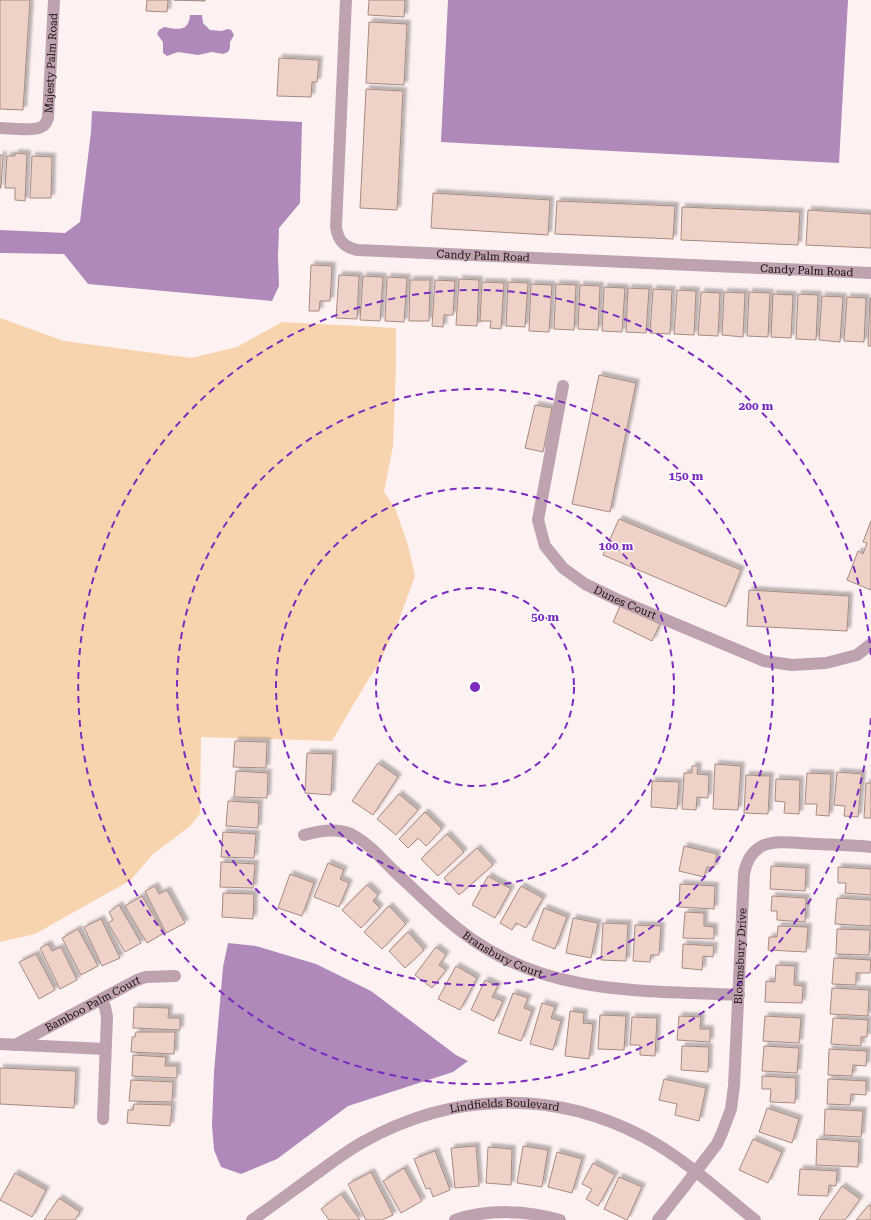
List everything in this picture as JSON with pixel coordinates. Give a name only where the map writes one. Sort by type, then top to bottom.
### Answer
[{"type":"street","name":"Majesty Palm Road","points":[[0,128],[40,128],[46,122],[49,113],[54,0]]},
{"type":"street","name":"Candy Palm Road","points":[[346,0],[336,227],[339,239],[347,247],[358,250],[871,273]]},
{"type":"street","name":"Dunes Court","points":[[563,386],[538,520],[545,546],[563,568],[585,584],[616,599],[764,661],[792,665],[826,663],[857,655],[871,644]]},
{"type":"street","name":"Bransbury Court","points":[[304,834],[332,831],[355,836],[368,846],[440,914],[456,927],[492,952],[534,972],[581,984],[606,988],[739,995]]},
{"type":"street","name":"Bloomsbury Drive","points":[[658,1220],[717,1144],[731,1109],[734,1086],[744,874],[748,861],[755,851],[762,846],[777,843],[871,847]]},
{"type":"street","name":"Bamboo Palm Court","points":[[15,1045],[137,980],[146,977],[175,976]]},
{"type":"street","points":[[101,999],[106,1012],[102,1119]]},
{"type":"street","points":[[0,1044],[105,1049]]},
{"type":"street","name":"Lindfields Boulevard","points":[[252,1220],[347,1152],[380,1133],[415,1118],[445,1110],[472,1104],[512,1103],[554,1106],[593,1116],[644,1137],[686,1164],[755,1220]]},
{"type":"street","points":[[455,1220],[482,1214],[508,1212],[542,1216],[560,1220]]},
{"type":"shaded area","points":[[448,0],[848,0],[839,163],[441,142]]},
{"type":"shaded area","points":[[190,15],[202,15],[203,23],[210,30],[231,30],[234,35],[230,42],[228,52],[223,54],[212,52],[198,55],[178,52],[167,56],[163,53],[163,42],[157,34],[159,30],[164,27],[177,29],[184,27],[189,21]]},
{"type":"shaded area","points":[[92,111],[302,122],[300,203],[279,228],[279,286],[272,301],[88,284],[64,254],[0,253],[0,230],[65,233],[80,222],[91,132]]},
{"type":"shaded area","points":[[0,318],[64,341],[191,358],[237,347],[282,322],[396,328],[393,446],[384,492],[395,508],[408,545],[415,576],[399,620],[379,664],[332,741],[201,737],[200,814],[190,826],[152,855],[131,880],[35,934],[0,942]]},
{"type":"shaded area","points":[[228,943],[256,946],[316,964],[371,991],[456,1055],[468,1061],[453,1072],[348,1106],[277,1159],[241,1174],[221,1167],[214,1150],[212,1125],[214,1072],[223,967]]},
{"type":"building","points":[[0,0],[30,0],[23,110],[0,109]]},
{"type":"building","points":[[147,0],[168,0],[167,12],[146,11]]},
{"type":"building","points":[[174,0],[205,0],[205,1]]},
{"type":"building","points":[[369,0],[405,0],[404,17],[368,15]]},
{"type":"building","points":[[369,22],[407,24],[404,85],[366,83]]},
{"type":"building","points":[[279,58],[319,60],[317,82],[312,82],[311,97],[277,96]]},
{"type":"building","points":[[366,89],[403,91],[397,210],[360,208]]},
{"type":"building","points":[[15,153],[27,154],[25,201],[15,200],[15,188],[5,188],[7,156],[15,156]]},
{"type":"building","points":[[0,155],[3,155],[1,188],[0,188]]},
{"type":"building","points":[[32,156],[52,157],[51,198],[30,198]]},
{"type":"building","points":[[433,193],[550,200],[548,235],[431,228]]},
{"type":"building","points":[[557,201],[675,206],[673,239],[555,234]]},
{"type":"building","points":[[682,207],[800,212],[798,245],[681,240]]},
{"type":"building","points":[[808,210],[871,214],[871,248],[806,245]]},
{"type":"building","points":[[311,265],[332,266],[330,301],[320,301],[319,311],[309,311]]},
{"type":"building","points":[[339,275],[359,276],[357,319],[336,318]]},
{"type":"building","points":[[363,276],[383,277],[380,321],[360,320]]},
{"type":"building","points":[[387,277],[407,278],[404,322],[385,321]]},
{"type":"building","points":[[459,279],[479,280],[477,326],[456,325]]},
{"type":"building","points":[[410,280],[430,280],[429,321],[409,321]]},
{"type":"building","points":[[435,280],[455,281],[453,315],[444,315],[443,327],[432,326]]},
{"type":"building","points":[[482,282],[504,283],[501,329],[490,328],[491,321],[480,321]]},
{"type":"building","points":[[508,282],[528,283],[525,327],[506,326]]},
{"type":"building","points":[[531,284],[552,285],[549,332],[529,331]]},
{"type":"building","points":[[556,284],[576,285],[574,330],[554,329]]},
{"type":"building","points":[[580,285],[600,286],[598,330],[578,329]]},
{"type":"building","points":[[604,287],[625,288],[622,332],[602,331]]},
{"type":"building","points":[[628,288],[649,289],[646,333],[626,332]]},
{"type":"building","points":[[653,289],[672,290],[670,334],[650,333]]},
{"type":"building","points":[[677,290],[696,291],[694,335],[674,334]]},
{"type":"building","points":[[701,292],[720,293],[718,336],[698,335]]},
{"type":"building","points":[[724,292],[745,293],[743,337],[722,335]]},
{"type":"building","points":[[749,292],[770,293],[768,337],[747,336]]},
{"type":"building","points":[[773,294],[793,295],[791,338],[771,337]]},
{"type":"building","points":[[798,294],[818,295],[816,340],[796,339]]},
{"type":"building","points":[[822,296],[843,297],[840,342],[819,340]]},
{"type":"building","points":[[847,297],[866,298],[864,342],[844,341]]},
{"type":"building","points":[[870,298],[871,346],[868,346]]},
{"type":"building","points":[[599,375],[636,383],[610,512],[572,504]]},
{"type":"building","points":[[535,405],[552,408],[543,452],[525,448]]},
{"type":"building","points":[[619,519],[741,570],[726,607],[603,555]]},
{"type":"building","points":[[871,521],[871,590],[847,580],[858,551],[863,554],[867,543],[863,542]]},
{"type":"building","points":[[749,590],[849,596],[847,631],[747,626]]},
{"type":"building","points":[[620,606],[660,624],[652,641],[613,622]]},
{"type":"building","points":[[235,741],[267,742],[266,768],[233,767]]},
{"type":"building","points":[[307,753],[333,754],[331,795],[305,793]]},
{"type":"building","points":[[378,763],[398,777],[373,815],[352,801]]},
{"type":"building","points":[[715,764],[741,766],[738,810],[713,809]]},
{"type":"building","points":[[692,766],[698,766],[697,774],[709,775],[708,798],[697,797],[696,810],[682,809],[684,773],[692,773]]},
{"type":"building","points":[[236,771],[268,773],[267,798],[234,797]]},
{"type":"building","points":[[837,772],[862,774],[858,817],[844,816],[845,806],[834,805]]},
{"type":"building","points":[[807,773],[831,774],[829,816],[816,815],[817,804],[805,804]]},
{"type":"building","points":[[746,775],[770,776],[768,814],[744,813]]},
{"type":"building","points":[[776,779],[800,780],[799,814],[784,813],[785,802],[775,801]]},
{"type":"building","points":[[652,781],[679,782],[677,809],[651,807]]},
{"type":"building","points":[[866,783],[871,783],[871,818],[864,818]]},
{"type":"building","points":[[399,794],[418,810],[396,835],[377,819]]},
{"type":"building","points":[[228,801],[259,803],[258,828],[226,826]]},
{"type":"building","points":[[425,812],[442,829],[426,846],[418,838],[408,848],[399,839]]},
{"type":"building","points":[[223,832],[256,834],[254,858],[221,857]]},
{"type":"building","points":[[447,834],[464,852],[438,876],[421,859]]},
{"type":"building","points":[[684,846],[717,854],[714,868],[707,867],[704,877],[679,871]]},
{"type":"building","points":[[477,848],[493,865],[459,895],[444,878]]},
{"type":"building","points":[[221,862],[255,864],[253,888],[220,887]]},
{"type":"building","points":[[328,863],[344,870],[340,879],[349,883],[339,907],[314,897]]},
{"type":"building","points":[[771,866],[806,868],[805,891],[770,889]]},
{"type":"building","points":[[838,867],[871,869],[871,895],[845,893],[846,883],[838,883]]},
{"type":"building","points":[[290,874],[314,883],[302,916],[278,908]]},
{"type":"building","points":[[488,876],[511,889],[495,918],[472,905]]},
{"type":"building","points":[[680,884],[715,886],[714,909],[679,907]]},
{"type":"building","points":[[367,885],[378,895],[373,901],[380,908],[361,928],[342,910]]},
{"type":"building","points":[[155,886],[159,894],[167,890],[185,923],[166,933],[145,891]]},
{"type":"building","points":[[521,886],[543,898],[526,928],[516,923],[512,930],[500,923]]},
{"type":"building","points":[[223,893],[254,894],[253,919],[222,917]]},
{"type":"building","points":[[142,896],[164,933],[147,943],[125,906]]},
{"type":"building","points":[[772,896],[806,898],[805,922],[777,920],[777,911],[771,911]]},
{"type":"building","points":[[837,898],[871,900],[871,926],[835,924]]},
{"type":"building","points":[[119,905],[141,943],[125,952],[108,923],[113,920],[109,912]]},
{"type":"building","points":[[389,906],[406,924],[382,949],[364,932]]},
{"type":"building","points":[[544,908],[567,917],[555,949],[532,940]]},
{"type":"building","points":[[685,912],[704,913],[704,926],[714,927],[714,939],[683,938]]},
{"type":"building","points":[[573,918],[598,923],[591,958],[566,953]]},
{"type":"building","points":[[101,919],[120,958],[102,966],[84,927]]},
{"type":"building","points":[[603,923],[628,924],[626,961],[601,960]]},
{"type":"building","points":[[635,925],[661,926],[659,955],[651,955],[650,962],[633,961]]},
{"type":"building","points":[[778,926],[808,927],[806,952],[768,950],[769,937],[777,937]]},
{"type":"building","points":[[78,929],[98,966],[81,975],[62,938]]},
{"type":"building","points":[[837,929],[870,930],[869,955],[836,954]]},
{"type":"building","points":[[408,932],[424,950],[405,968],[389,951]]},
{"type":"building","points":[[48,944],[52,951],[61,947],[77,980],[60,989],[40,948]]},
{"type":"building","points":[[683,944],[714,946],[713,957],[703,956],[702,970],[682,968]]},
{"type":"building","points":[[436,947],[446,955],[439,965],[446,970],[432,988],[415,975]]},
{"type":"building","points":[[36,954],[55,990],[39,999],[19,962]]},
{"type":"building","points":[[834,958],[871,960],[870,973],[856,973],[856,985],[832,984]]},
{"type":"building","points":[[776,965],[795,966],[794,985],[803,986],[802,1003],[765,1002],[766,981],[775,982]]},
{"type":"building","points":[[456,966],[477,978],[460,1010],[438,999]]},
{"type":"building","points":[[485,980],[498,986],[492,997],[503,1001],[494,1021],[471,1010]]},
{"type":"building","points":[[832,988],[869,990],[868,1016],[830,1014]]},
{"type":"building","points":[[513,993],[528,998],[524,1008],[532,1011],[521,1041],[498,1033]]},
{"type":"building","points":[[542,1003],[555,1007],[551,1018],[561,1021],[553,1050],[530,1044]]},
{"type":"building","points":[[134,1007],[169,1008],[168,1018],[180,1018],[180,1030],[133,1028]]},
{"type":"building","points":[[570,1011],[584,1013],[583,1023],[593,1024],[589,1059],[565,1056]]},
{"type":"building","points":[[600,1015],[626,1016],[624,1050],[598,1049]]},
{"type":"building","points":[[679,1016],[701,1017],[700,1029],[710,1029],[710,1042],[677,1040]]},
{"type":"building","points":[[765,1016],[801,1018],[799,1043],[763,1041]]},
{"type":"building","points":[[632,1017],[657,1018],[655,1056],[640,1055],[640,1045],[630,1045]]},
{"type":"building","points":[[833,1018],[868,1020],[867,1037],[861,1037],[861,1046],[831,1044]]},
{"type":"building","points":[[136,1032],[175,1032],[174,1054],[131,1052],[132,1037],[135,1037]]},
{"type":"building","points":[[682,1046],[709,1047],[708,1072],[681,1070]]},
{"type":"building","points":[[764,1046],[799,1048],[797,1073],[762,1071]]},
{"type":"building","points":[[829,1049],[867,1051],[866,1066],[853,1065],[852,1076],[828,1075]]},
{"type":"building","points":[[133,1055],[166,1057],[165,1066],[177,1066],[177,1078],[132,1076]]},
{"type":"building","points":[[0,1068],[76,1071],[74,1108],[0,1104]]},
{"type":"building","points":[[762,1076],[796,1078],[795,1103],[770,1102],[771,1089],[762,1089]]},
{"type":"building","points":[[664,1079],[706,1088],[699,1121],[675,1115],[677,1104],[659,1100]]},
{"type":"building","points":[[828,1079],[866,1081],[866,1095],[851,1094],[850,1105],[827,1104]]},
{"type":"building","points":[[131,1080],[173,1082],[172,1102],[129,1101]]},
{"type":"building","points":[[134,1104],[172,1105],[170,1126],[127,1123],[128,1110],[133,1110]]},
{"type":"building","points":[[767,1108],[799,1119],[792,1143],[759,1132]]},
{"type":"building","points":[[825,1109],[863,1111],[861,1137],[824,1135]]},
{"type":"building","points":[[753,1139],[782,1152],[768,1183],[739,1170]]},
{"type":"building","points":[[817,1139],[859,1142],[858,1167],[816,1165]]},
{"type":"building","points":[[476,1146],[479,1186],[455,1188],[451,1148]]},
{"type":"building","points":[[523,1146],[548,1150],[542,1187],[517,1183]]},
{"type":"building","points":[[488,1147],[512,1149],[511,1185],[486,1183]]},
{"type":"building","points":[[435,1151],[450,1190],[433,1197],[430,1188],[426,1189],[414,1159]]},
{"type":"building","points":[[557,1152],[582,1159],[572,1193],[548,1187]]},
{"type":"building","points":[[593,1163],[615,1175],[598,1206],[586,1199],[592,1189],[582,1184]]},
{"type":"building","points":[[404,1168],[422,1201],[401,1213],[383,1181]]},
{"type":"building","points":[[800,1169],[837,1171],[836,1186],[829,1185],[828,1196],[798,1195]]},
{"type":"building","points":[[371,1172],[393,1215],[382,1220],[366,1220],[348,1184]]},
{"type":"building","points":[[15,1173],[46,1190],[32,1217],[0,1200]]},
{"type":"building","points":[[619,1177],[642,1187],[627,1220],[604,1209]]},
{"type":"building","points":[[842,1186],[860,1199],[845,1220],[819,1219]]},
{"type":"building","points":[[341,1194],[360,1220],[329,1220],[321,1209]]},
{"type":"building","points":[[59,1198],[80,1212],[75,1220],[44,1220]]},
{"type":"building","points":[[869,1205],[871,1207],[871,1220],[856,1220]]}]
